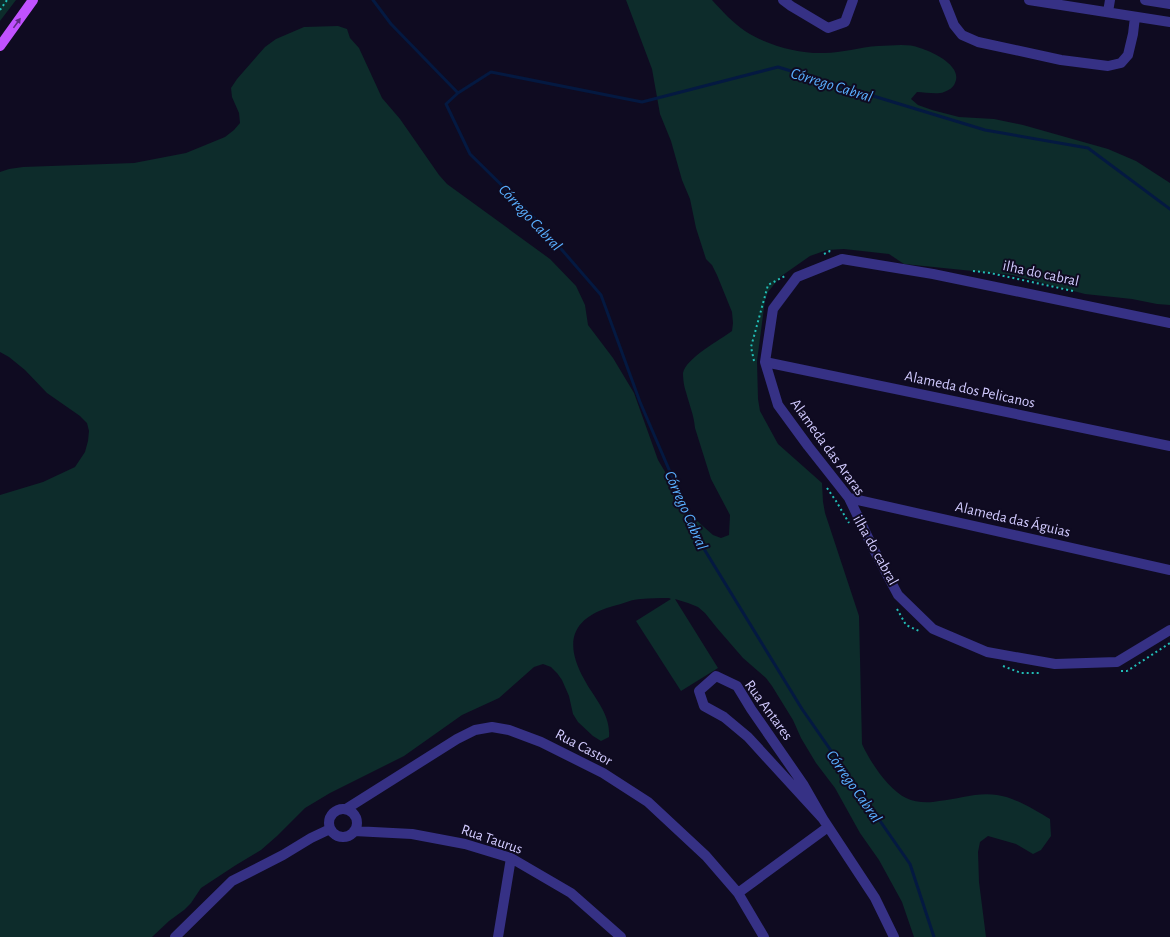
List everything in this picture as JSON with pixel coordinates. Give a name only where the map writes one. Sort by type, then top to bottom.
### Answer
[{"type":"main road","points":[[0,46],[33,0]]},
{"type":"street","points":[[783,0],[828,28],[845,22],[853,0]]},
{"type":"street","points":[[944,0],[954,25],[962,35],[978,42],[1060,60],[1108,66],[1121,63],[1128,55],[1133,34],[1135,16]]},
{"type":"street","points":[[1029,0],[1170,22]]},
{"type":"street","points":[[1108,12],[1110,0]]},
{"type":"street","points":[[1145,0],[1170,4]]},
{"type":"street","name":"Alameda das Araras","points":[[1170,322],[933,274],[842,260],[797,277],[773,309],[760,362],[778,405],[849,498],[898,595],[933,629],[987,652],[1055,664],[1117,662],[1170,630]]},
{"type":"street","name":"Alameda dos Pelicanos","points":[[760,362],[1170,446]]},
{"type":"street","name":"Alameda das Águias","points":[[849,498],[1170,570]]},
{"type":"street","name":"Rua Antares","points":[[825,823],[748,737],[724,717],[704,706],[699,691],[716,676],[737,686],[751,709],[803,784],[825,823],[875,898],[894,937]]},
{"type":"street","name":"Rua Castor","points":[[346,809],[457,739],[475,730],[492,728],[509,730],[541,742],[596,770],[648,802],[706,856],[738,893],[764,937]]},
{"type":"street","points":[[340,809],[346,809],[354,816],[356,826],[354,831],[348,836],[341,837],[334,834],[330,829],[329,819],[332,814],[340,809]]},
{"type":"street","points":[[738,893],[825,823]]},
{"type":"street","points":[[175,937],[232,881],[330,829]]},
{"type":"street","name":"Rua Taurus","points":[[354,831],[420,836],[465,844],[511,858],[571,893],[621,937]]},
{"type":"street","points":[[498,937],[511,858]]},
{"type":"path","points":[[0,10],[7,0]]},
{"type":"path","points":[[823,255],[830,251],[837,252]]},
{"type":"path","name":"ilha do cabral","points":[[967,270],[990,273],[1073,291]]},
{"type":"path","points":[[760,362],[751,347],[768,285],[788,274]]},
{"type":"path","name":"ilha do cabral","points":[[827,488],[852,529]]},
{"type":"path","name":"ilha do cabral","points":[[894,605],[906,625],[920,631]]},
{"type":"path","points":[[1119,671],[1127,671],[1170,643]]},
{"type":"path","points":[[999,664],[1021,673],[1043,673]]},
{"type":"green space","points":[[0,0],[16,0],[0,21]]},
{"type":"green space","points":[[626,0],[712,0],[736,24],[753,36],[783,48],[804,52],[831,53],[871,47],[899,45],[915,46],[939,56],[951,66],[955,71],[956,77],[953,86],[944,92],[917,92],[911,99],[918,105],[959,117],[994,119],[1023,125],[1108,149],[1136,161],[1170,183],[1170,305],[1085,294],[1012,275],[904,264],[889,254],[844,249],[827,250],[810,256],[780,277],[768,292],[765,300],[757,361],[758,399],[760,411],[778,444],[822,483],[825,513],[859,616],[862,744],[865,751],[875,767],[893,789],[910,800],[918,802],[931,802],[990,794],[1004,796],[1017,801],[1050,819],[1051,836],[1041,850],[1033,854],[1016,844],[988,836],[980,842],[978,852],[979,882],[986,937],[914,937],[902,902],[879,860],[860,833],[835,788],[816,763],[801,738],[793,720],[766,678],[743,658],[705,613],[698,607],[675,599],[718,668],[681,691],[636,621],[671,599],[651,598],[635,600],[602,610],[582,623],[576,631],[573,641],[577,665],[605,714],[609,729],[609,737],[601,741],[593,736],[578,722],[573,714],[569,696],[562,680],[551,667],[543,664],[534,667],[499,698],[462,715],[404,756],[330,793],[305,808],[261,850],[201,888],[191,903],[184,910],[169,921],[152,937],[0,937],[0,495],[43,482],[75,467],[85,452],[89,431],[87,423],[80,416],[47,393],[25,370],[9,357],[0,352],[0,172],[23,167],[134,163],[186,153],[225,137],[240,123],[239,113],[232,97],[231,88],[265,47],[276,39],[304,27],[338,26],[347,29],[350,38],[359,48],[382,98],[400,119],[439,175],[447,184],[550,259],[576,286],[585,305],[588,325],[613,358],[634,393],[658,460],[685,505],[696,520],[713,535],[721,538],[729,535],[730,515],[711,479],[695,428],[693,414],[683,380],[683,373],[685,367],[697,355],[732,331],[732,312],[717,275],[712,265],[706,259],[696,228],[690,199],[682,180],[671,141],[660,114],[652,69]]},
{"type":"waterway","name":"Córrego Cabral","points":[[373,0],[391,24],[458,93],[446,104],[470,154],[530,213],[601,295],[640,402],[701,544],[802,709],[910,864],[934,937]]},
{"type":"waterway","name":"Córrego Cabral","points":[[458,93],[491,72],[642,102],[778,67],[985,130],[1088,148],[1170,209]]}]
